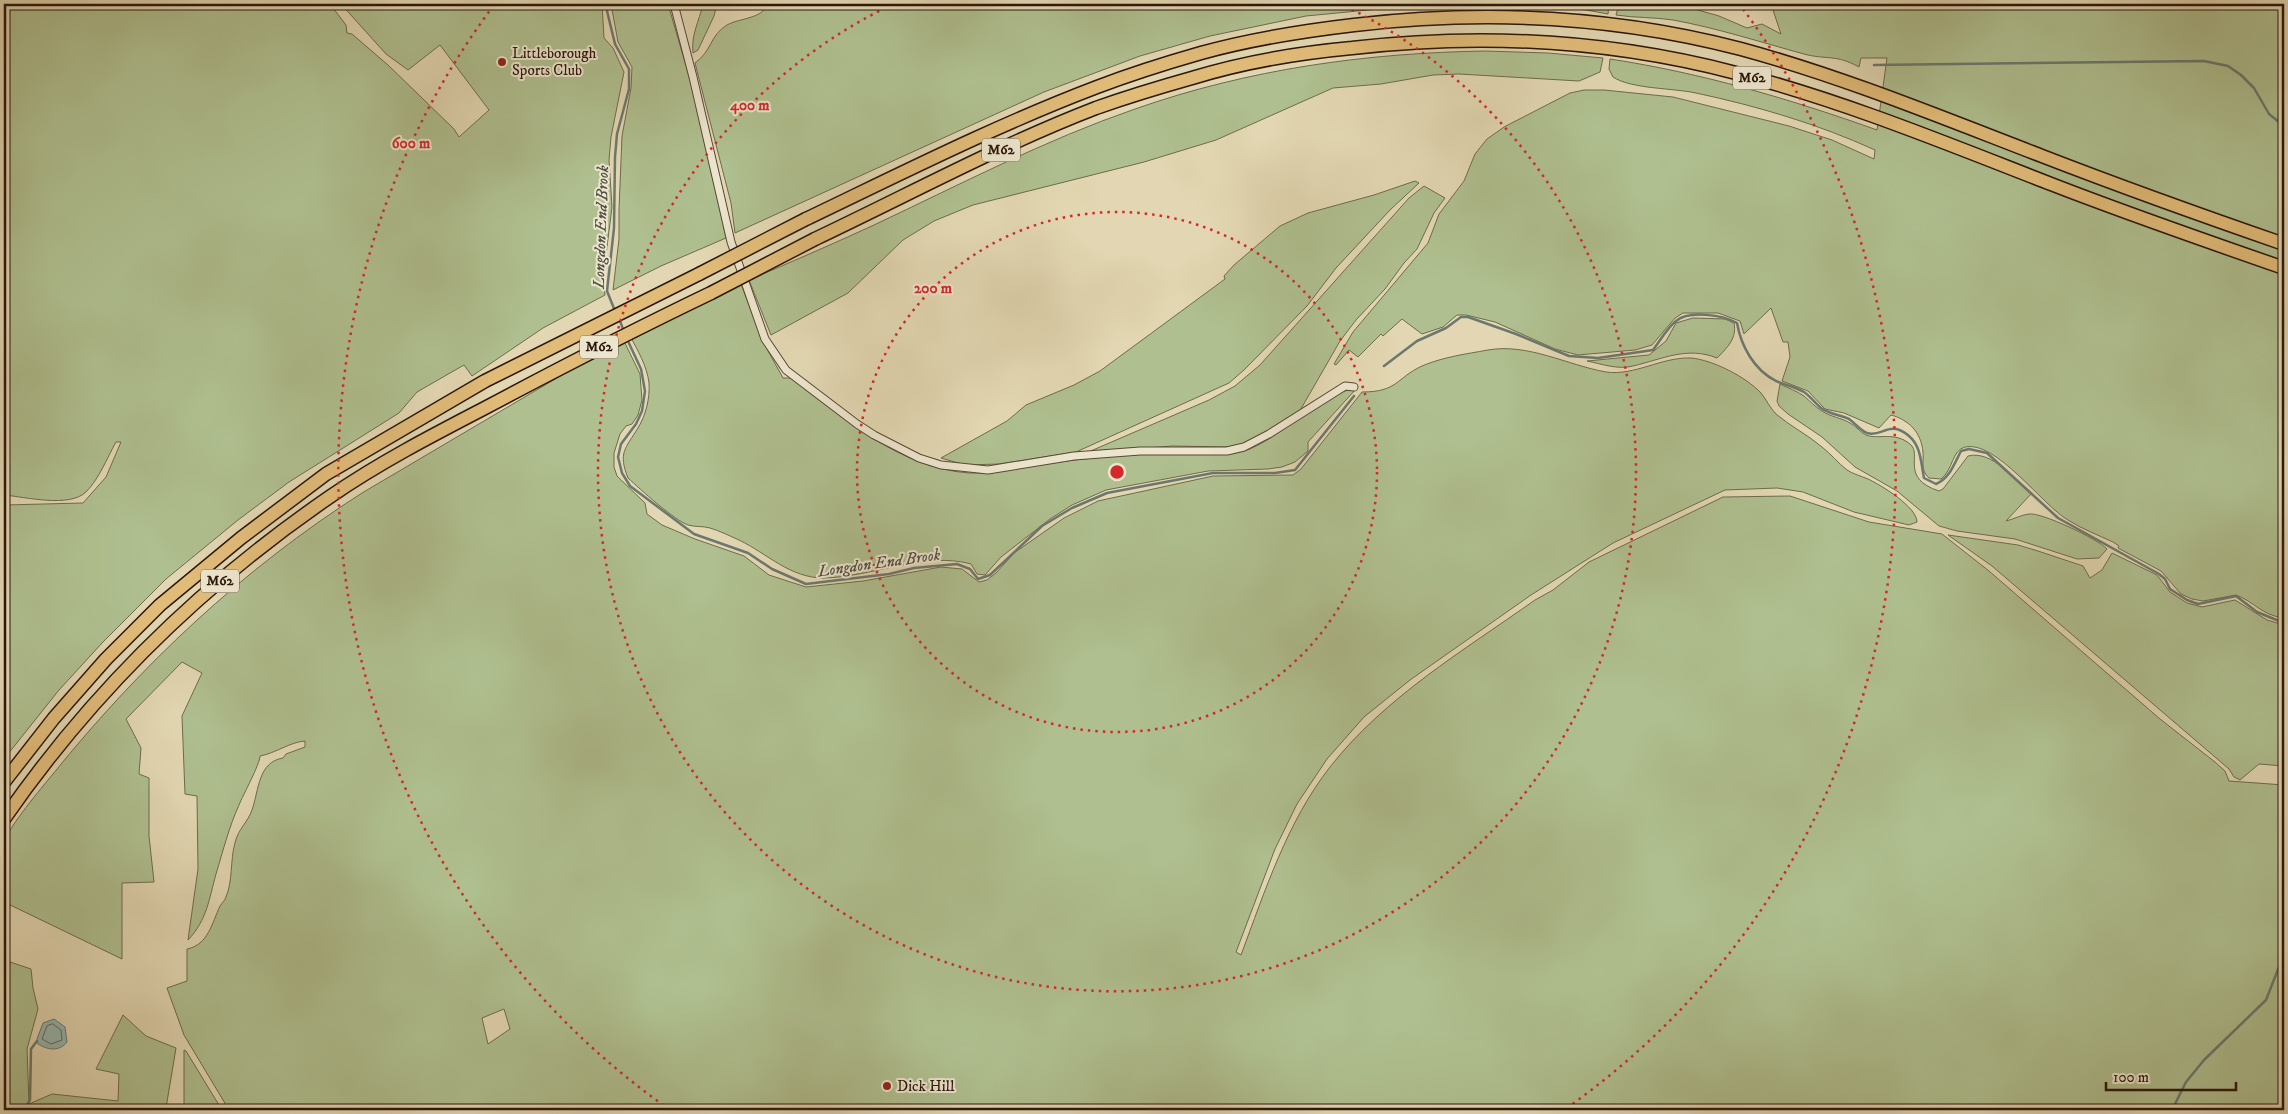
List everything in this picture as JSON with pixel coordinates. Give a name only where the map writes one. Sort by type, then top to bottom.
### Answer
[{"type":"highway","name":"M62","points":[[4,782],[54,718],[106,659],[160,604],[240,538],[326,474],[485,381],[806,219],[998,128],[1100,86],[1205,52],[1303,31],[1414,18],[1484,17],[1582,22],[1652,30],[1740,49],[1881,95],[2133,191],[2284,244]]},
{"type":"highway","name":"M62","points":[[4,819],[64,740],[121,675],[175,619],[254,552],[332,495],[415,445],[489,405],[815,239],[1053,126],[1098,108],[1194,77],[1300,53],[1410,41],[1488,39],[1557,42],[1610,48],[1736,73],[1830,102],[1918,133],[2128,214],[2284,268]]},
{"type":"street","points":[[674,4],[696,86],[731,242],[765,339],[786,370],[874,435],[919,458],[941,465],[988,470],[1074,456],[1140,451],[1226,451],[1244,447],[1269,434],[1346,386],[1354,387]]},
{"type":"green space","points":[[4,4],[330,4],[346,25],[347,33],[352,34],[388,65],[454,129],[459,137],[489,110],[440,45],[408,70],[386,54],[341,4],[602,4],[604,38],[613,48],[624,72],[611,137],[609,160],[612,207],[603,279],[605,295],[543,328],[472,376],[464,365],[417,392],[399,413],[289,482],[238,520],[166,579],[103,642],[59,690],[4,759],[4,505],[83,503],[106,477],[121,442],[116,442],[95,481],[86,492],[78,497],[58,501],[4,495]]},
{"type":"green space","points":[[611,4],[668,4],[703,124],[726,238],[661,266],[613,290],[619,239],[622,136],[631,88],[632,67],[618,42]]},
{"type":"green space","points":[[703,4],[717,4],[714,16],[698,50],[693,53],[694,34]]},
{"type":"green space","points":[[767,4],[1430,4],[1306,16],[1210,36],[1140,56],[1044,92],[735,233],[731,203],[695,63],[705,53],[721,29],[761,13]]},
{"type":"green space","points":[[1528,4],[1609,4],[1608,14],[1559,5]]},
{"type":"green space","points":[[1619,4],[1677,4],[1719,16],[1747,28],[1762,24],[1781,34],[1771,4],[2284,4],[2284,618],[2269,614],[2236,595],[2203,601],[2181,594],[2161,571],[2118,548],[2119,546],[2113,542],[2084,529],[2057,512],[2018,475],[1991,453],[1977,448],[1965,447],[1957,452],[1948,471],[1941,479],[1929,478],[1923,469],[1923,452],[1920,438],[1913,428],[1903,420],[1891,415],[1879,428],[1844,413],[1825,409],[1808,391],[1782,381],[1790,357],[1788,342],[1783,342],[1771,308],[1744,334],[1740,321],[1718,313],[1683,313],[1675,318],[1652,345],[1635,350],[1578,355],[1555,349],[1495,322],[1466,315],[1457,315],[1443,327],[1422,334],[1402,319],[1383,336],[1381,334],[1358,357],[1349,350],[1336,365],[1334,364],[1353,332],[1428,243],[1439,214],[1464,181],[1475,154],[1487,139],[1504,127],[1570,93],[1584,90],[1604,90],[1673,97],[1789,126],[1832,140],[1874,159],[1875,150],[1832,132],[1787,117],[1687,91],[1641,86],[1621,81],[1613,77],[1609,69],[1610,59],[1712,79],[1812,108],[1877,130],[1887,58],[1861,58],[1859,67],[1844,60],[1804,54],[1689,23],[1616,15]]},
{"type":"green space","points":[[1485,51],[1548,53],[1603,58],[1600,72],[1579,81],[1459,74],[1433,75],[1381,84],[1333,88],[1216,140],[1144,162],[973,205],[934,221],[903,240],[848,293],[771,335],[749,280],[859,232],[1068,134],[1178,95],[1221,83],[1308,66],[1396,55]]},
{"type":"green space","points":[[1415,181],[1419,183],[1390,210],[1336,268],[1307,306],[1229,383],[1076,452],[999,464],[965,465],[941,458],[1007,421],[1026,405],[1074,385],[1100,371],[1225,279],[1224,276],[1234,265],[1280,226],[1308,213],[1374,195]]},
{"type":"green space","points":[[1424,186],[1445,198],[1434,213],[1417,249],[1340,341],[1298,414],[1250,442],[1230,447],[1172,446],[1086,453],[1209,400],[1235,386],[1260,365],[1409,198]]},
{"type":"green space","points":[[741,284],[762,340],[783,378],[791,378],[874,439],[919,462],[943,469],[969,473],[985,473],[1065,461],[1108,457],[1162,453],[1237,453],[1272,437],[1331,397],[1344,391],[1356,389],[1308,442],[1308,451],[1295,462],[1282,467],[1268,469],[1208,471],[1106,490],[1072,505],[1050,519],[1001,557],[985,575],[977,574],[971,564],[935,561],[917,562],[842,577],[812,577],[790,570],[750,546],[721,532],[682,522],[657,504],[628,478],[625,470],[624,452],[643,418],[649,395],[648,377],[630,336]]},
{"type":"green space","points":[[1693,318],[1725,319],[1734,323],[1733,338],[1717,358],[1695,353],[1685,353],[1627,367],[1610,366],[1587,361],[1649,355],[1666,341],[1676,323]]},
{"type":"green space","points":[[623,339],[640,374],[642,400],[638,415],[632,424],[626,426],[620,434],[614,453],[614,467],[617,476],[645,503],[647,514],[662,525],[744,556],[769,575],[806,587],[863,581],[941,567],[962,569],[979,582],[987,580],[1014,553],[1064,518],[1098,501],[1213,476],[1293,475],[1301,469],[1362,392],[1383,390],[1396,384],[1422,366],[1438,360],[1488,350],[1518,349],[1591,369],[1617,373],[1680,358],[1700,359],[1729,370],[1755,387],[1776,414],[1817,443],[1847,470],[1874,482],[1905,503],[1915,516],[1917,522],[1909,525],[1854,512],[1803,492],[1777,488],[1725,490],[1613,543],[1531,595],[1410,680],[1364,717],[1327,759],[1297,804],[1275,849],[1236,952],[1241,955],[1278,858],[1301,811],[1315,788],[1352,742],[1400,697],[1426,676],[1535,600],[1553,590],[1589,562],[1723,497],[1790,496],[1869,522],[1942,534],[1989,571],[2160,719],[2215,762],[2225,771],[2229,781],[2284,785],[2284,1110],[229,1110],[184,1035],[167,988],[187,981],[187,949],[194,947],[205,938],[220,906],[226,898],[230,884],[236,838],[250,814],[264,771],[269,765],[283,758],[286,754],[305,747],[305,741],[294,743],[260,756],[232,822],[203,917],[188,940],[198,869],[197,796],[185,794],[182,716],[202,673],[182,662],[126,719],[141,748],[139,774],[149,778],[149,836],[154,882],[122,883],[122,959],[4,902],[4,842],[18,818],[48,780],[87,734],[158,657],[196,621],[276,554],[318,522],[362,493]],"holes":[[[504,1009],[510,1029],[488,1044],[482,1018]]]},
{"type":"green space","points":[[1780,384],[1801,394],[1825,413],[1852,424],[1866,435],[1898,438],[1910,444],[1913,448],[1914,466],[1919,480],[1939,491],[1943,489],[1968,456],[1977,455],[1994,461],[2031,494],[2006,521],[2029,514],[2045,517],[2093,539],[2107,549],[2099,558],[2077,559],[2015,539],[1957,531],[1939,526],[1897,491],[1855,467],[1822,437],[1779,406],[1777,401]]},
{"type":"green space","points":[[1948,535],[2018,545],[2038,551],[2083,566],[2090,578],[2102,570],[2112,553],[2157,575],[2170,592],[2187,603],[2202,607],[2235,600],[2267,620],[2284,625],[2284,766],[2259,764],[2240,780],[2234,777],[2229,769],[1992,566]]},
{"type":"green space","points":[[4,960],[31,969],[38,1009],[27,1049],[29,1104],[52,1094],[118,1101],[119,1074],[96,1069],[123,1015],[146,1036],[176,1048],[166,1108],[162,1110],[4,1110]]},
{"type":"green space","points":[[184,1050],[186,1051],[222,1110],[184,1110]]},
{"type":"water","points":[[54,1019],[65,1027],[67,1042],[57,1049],[46,1048],[38,1044],[37,1039],[43,1023]]},
{"type":"waterway","name":"Longdon End Brook","points":[[608,4],[607,11],[615,44],[629,69],[629,89],[617,134],[614,228],[607,291],[615,311]]},
{"type":"waterway","points":[[1874,65],[2204,61],[2228,66],[2241,75],[2254,88],[2269,114],[2284,126]]},
{"type":"waterway","name":"Longdon End Brook","points":[[1384,366],[1417,341],[1446,328],[1461,317],[1468,317],[1516,334],[1569,356],[1598,358],[1653,350],[1670,327],[1682,318],[1706,315],[1731,320],[1737,323],[1745,349],[1750,357],[1761,371],[1768,376],[1804,392],[1827,412],[1849,419],[1867,433],[1872,434],[1896,429],[1909,436],[1918,450],[1924,478],[1936,484],[1941,481],[1951,470],[1961,451],[1969,449],[1987,453],[2058,518],[2159,574],[2165,579],[2170,589],[2187,600],[2198,604],[2236,596],[2257,612],[2284,623]]},
{"type":"waterway","name":"Longdon End Brook","points":[[619,318],[624,332]]},
{"type":"waterway","name":"Longdon End Brook","points":[[627,339],[641,369],[645,391],[642,411],[636,424],[621,444],[618,457],[622,473],[630,486],[694,534],[748,553],[772,569],[806,584],[889,574],[914,568],[957,564],[970,569],[978,579],[990,575],[1042,526],[1072,508],[1107,493],[1213,473],[1275,473],[1295,470],[1354,396]]},
{"type":"waterway","points":[[2172,1110],[2186,1082],[2204,1060],[2266,1000],[2284,954]]},
{"type":"waterway","points":[[24,1110],[30,1100],[31,1049],[37,1041]]},
{"type":"place","name":"Littleborough Sports Club","points":[[502,62]]},
{"type":"place","name":"Dick Hill","points":[[887,1086]]}]
